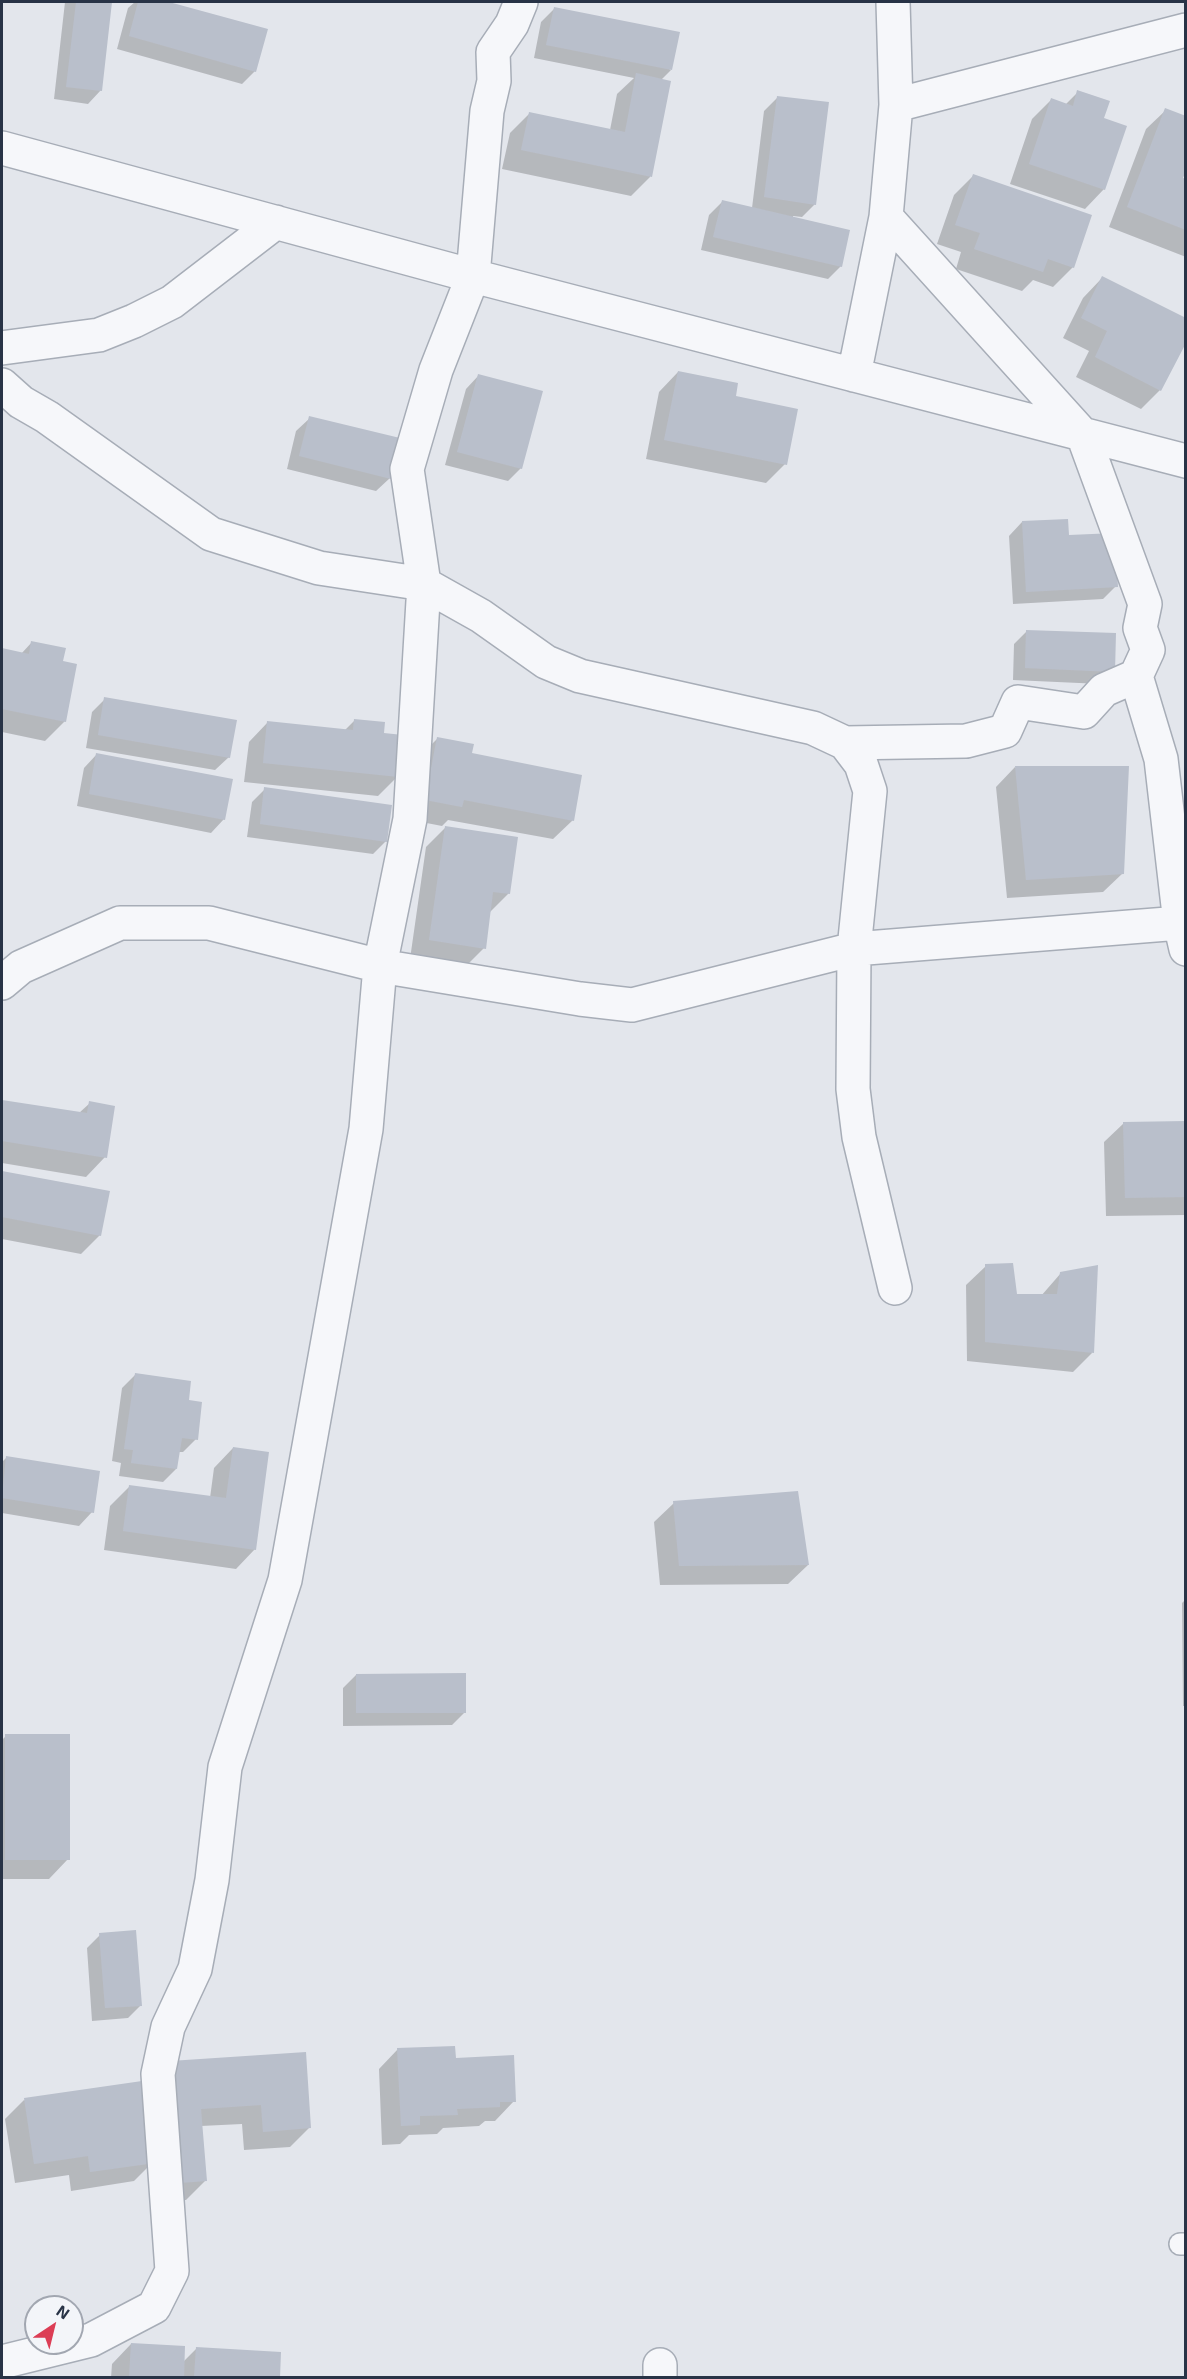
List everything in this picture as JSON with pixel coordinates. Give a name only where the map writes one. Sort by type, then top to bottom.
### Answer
[{"type":"street","points":[[2,2362],[91,2340],[154,2307],[172,2271],[158,2073],[168,2027],[195,1969],[212,1880],[225,1767],[285,1580],[366,1129],[380,966],[410,819],[424,584],[407,469],[435,370],[473,276],[487,111],[494,81],[493,52],[512,24],[521,2]]},
{"type":"street","points":[[854,375],[886,217],[896,105],[893,2]]},
{"type":"street","points":[[896,105],[1185,30]]},
{"type":"street","points":[[2,148],[473,276],[1185,462]]},
{"type":"street","points":[[2,983],[21,966],[120,923],[209,923],[380,966],[580,999],[632,1005],[854,949],[1183,936],[1161,759],[1136,676],[1148,650],[1140,628],[1145,604],[1083,435],[886,217]]},
{"type":"street","points":[[2,348],[99,335],[134,321],[172,302],[276,222]]},
{"type":"street","points":[[2,385],[21,402],[47,417],[211,534],[319,568],[424,584],[481,616],[546,662],[580,676],[813,728],[845,743],[966,741],[1005,731],[1018,702],[1084,712],[1104,690],[1136,676]]},
{"type":"street","points":[[845,743],[861,764],[870,790],[854,949],[853,1089],[859,1137],[895,1288]]},
{"type":"building","points":[[76,2],[112,2],[102,91],[66,87]]},
{"type":"building","points":[[138,2],[169,2],[268,29],[256,72],[129,36]]},
{"type":"building","points":[[554,7],[680,32],[672,70],[546,45]]},
{"type":"building","points":[[636,73],[671,81],[652,177],[521,150],[529,112],[625,132]]},
{"type":"building","points":[[1077,90],[1110,101],[1104,118],[1127,126],[1105,190],[1029,164],[1051,98],[1073,106]]},
{"type":"building","points":[[777,96],[829,102],[816,205],[764,197]]},
{"type":"building","points":[[1165,108],[1186,116],[1186,171],[1183,178],[1186,179],[1186,230],[1127,207]]},
{"type":"building","points":[[973,174],[1092,215],[1074,268],[1048,259],[1043,272],[974,249],[980,233],[955,225]]},
{"type":"building","points":[[722,200],[850,230],[842,267],[713,237]]},
{"type":"building","points":[[1102,276],[1186,318],[1186,343],[1161,391],[1095,357],[1107,331],[1081,318]]},
{"type":"building","points":[[678,371],[738,383],[736,396],[798,409],[787,465],[664,440]]},
{"type":"building","points":[[478,374],[543,391],[522,469],[457,452]]},
{"type":"building","points":[[309,416],[400,438],[391,479],[299,456]]},
{"type":"building","points":[[1068,519],[1069,535],[1115,533],[1118,587],[1026,592],[1022,521]]},
{"type":"building","points":[[1026,630],[1116,633],[1115,672],[1025,668]]},
{"type":"building","points":[[31,641],[66,648],[63,661],[77,664],[66,722],[2,709],[2,648],[29,654]]},
{"type":"building","points":[[104,697],[237,720],[230,758],[98,735]]},
{"type":"building","points":[[354,719],[385,722],[384,733],[403,735],[399,777],[263,763],[267,721],[353,730]]},
{"type":"building","points":[[437,737],[474,744],[472,753],[582,775],[574,821],[464,800],[462,807],[425,800]]},
{"type":"building","points":[[96,753],[233,779],[225,820],[89,794]]},
{"type":"building","points":[[1015,766],[1129,766],[1124,874],[1026,880]]},
{"type":"building","points":[[264,787],[392,805],[387,842],[260,824]]},
{"type":"building","points":[[445,826],[518,837],[510,894],[493,892],[486,949],[429,940]]},
{"type":"building","points":[[2,1100],[87,1113],[89,1101],[115,1106],[107,1158],[2,1141]]},
{"type":"building","points":[[1186,1121],[1186,1197],[1125,1198],[1123,1122]]},
{"type":"building","points":[[2,1171],[110,1191],[101,1236],[2,1217]]},
{"type":"building","points":[[1013,1263],[1017,1294],[1057,1294],[1060,1272],[1098,1265],[1094,1353],[985,1342],[985,1264]]},
{"type":"building","points":[[135,1373],[191,1381],[189,1400],[202,1402],[198,1440],[182,1438],[177,1469],[131,1463],[133,1450],[124,1449]]},
{"type":"building","points":[[233,1447],[269,1452],[256,1550],[123,1531],[129,1485],[226,1498]]},
{"type":"building","points":[[6,1456],[100,1471],[94,1513],[2,1498]]},
{"type":"building","points":[[798,1491],[809,1565],[679,1566],[673,1501]]},
{"type":"building","points":[[466,1673],[466,1713],[356,1713],[356,1674]]},
{"type":"building","points":[[5,1734],[70,1734],[70,1860],[5,1860]]},
{"type":"building","points":[[136,1930],[142,2006],[105,2008],[99,1933]]},
{"type":"building","points":[[455,2046],[456,2058],[514,2055],[516,2102],[500,2102],[500,2107],[457,2109],[458,2115],[420,2116],[420,2125],[401,2126],[397,2048]]},
{"type":"building","points":[[306,2052],[311,2128],[263,2132],[261,2105],[201,2109],[207,2181],[179,2183],[170,2061]]},
{"type":"building","points":[[142,2081],[155,2163],[90,2172],[88,2156],[34,2164],[24,2098]]},
{"type":"building","points":[[131,2343],[185,2346],[184,2378],[129,2378]]},
{"type":"building","points":[[196,2347],[281,2352],[280,2378],[194,2378]]}]
